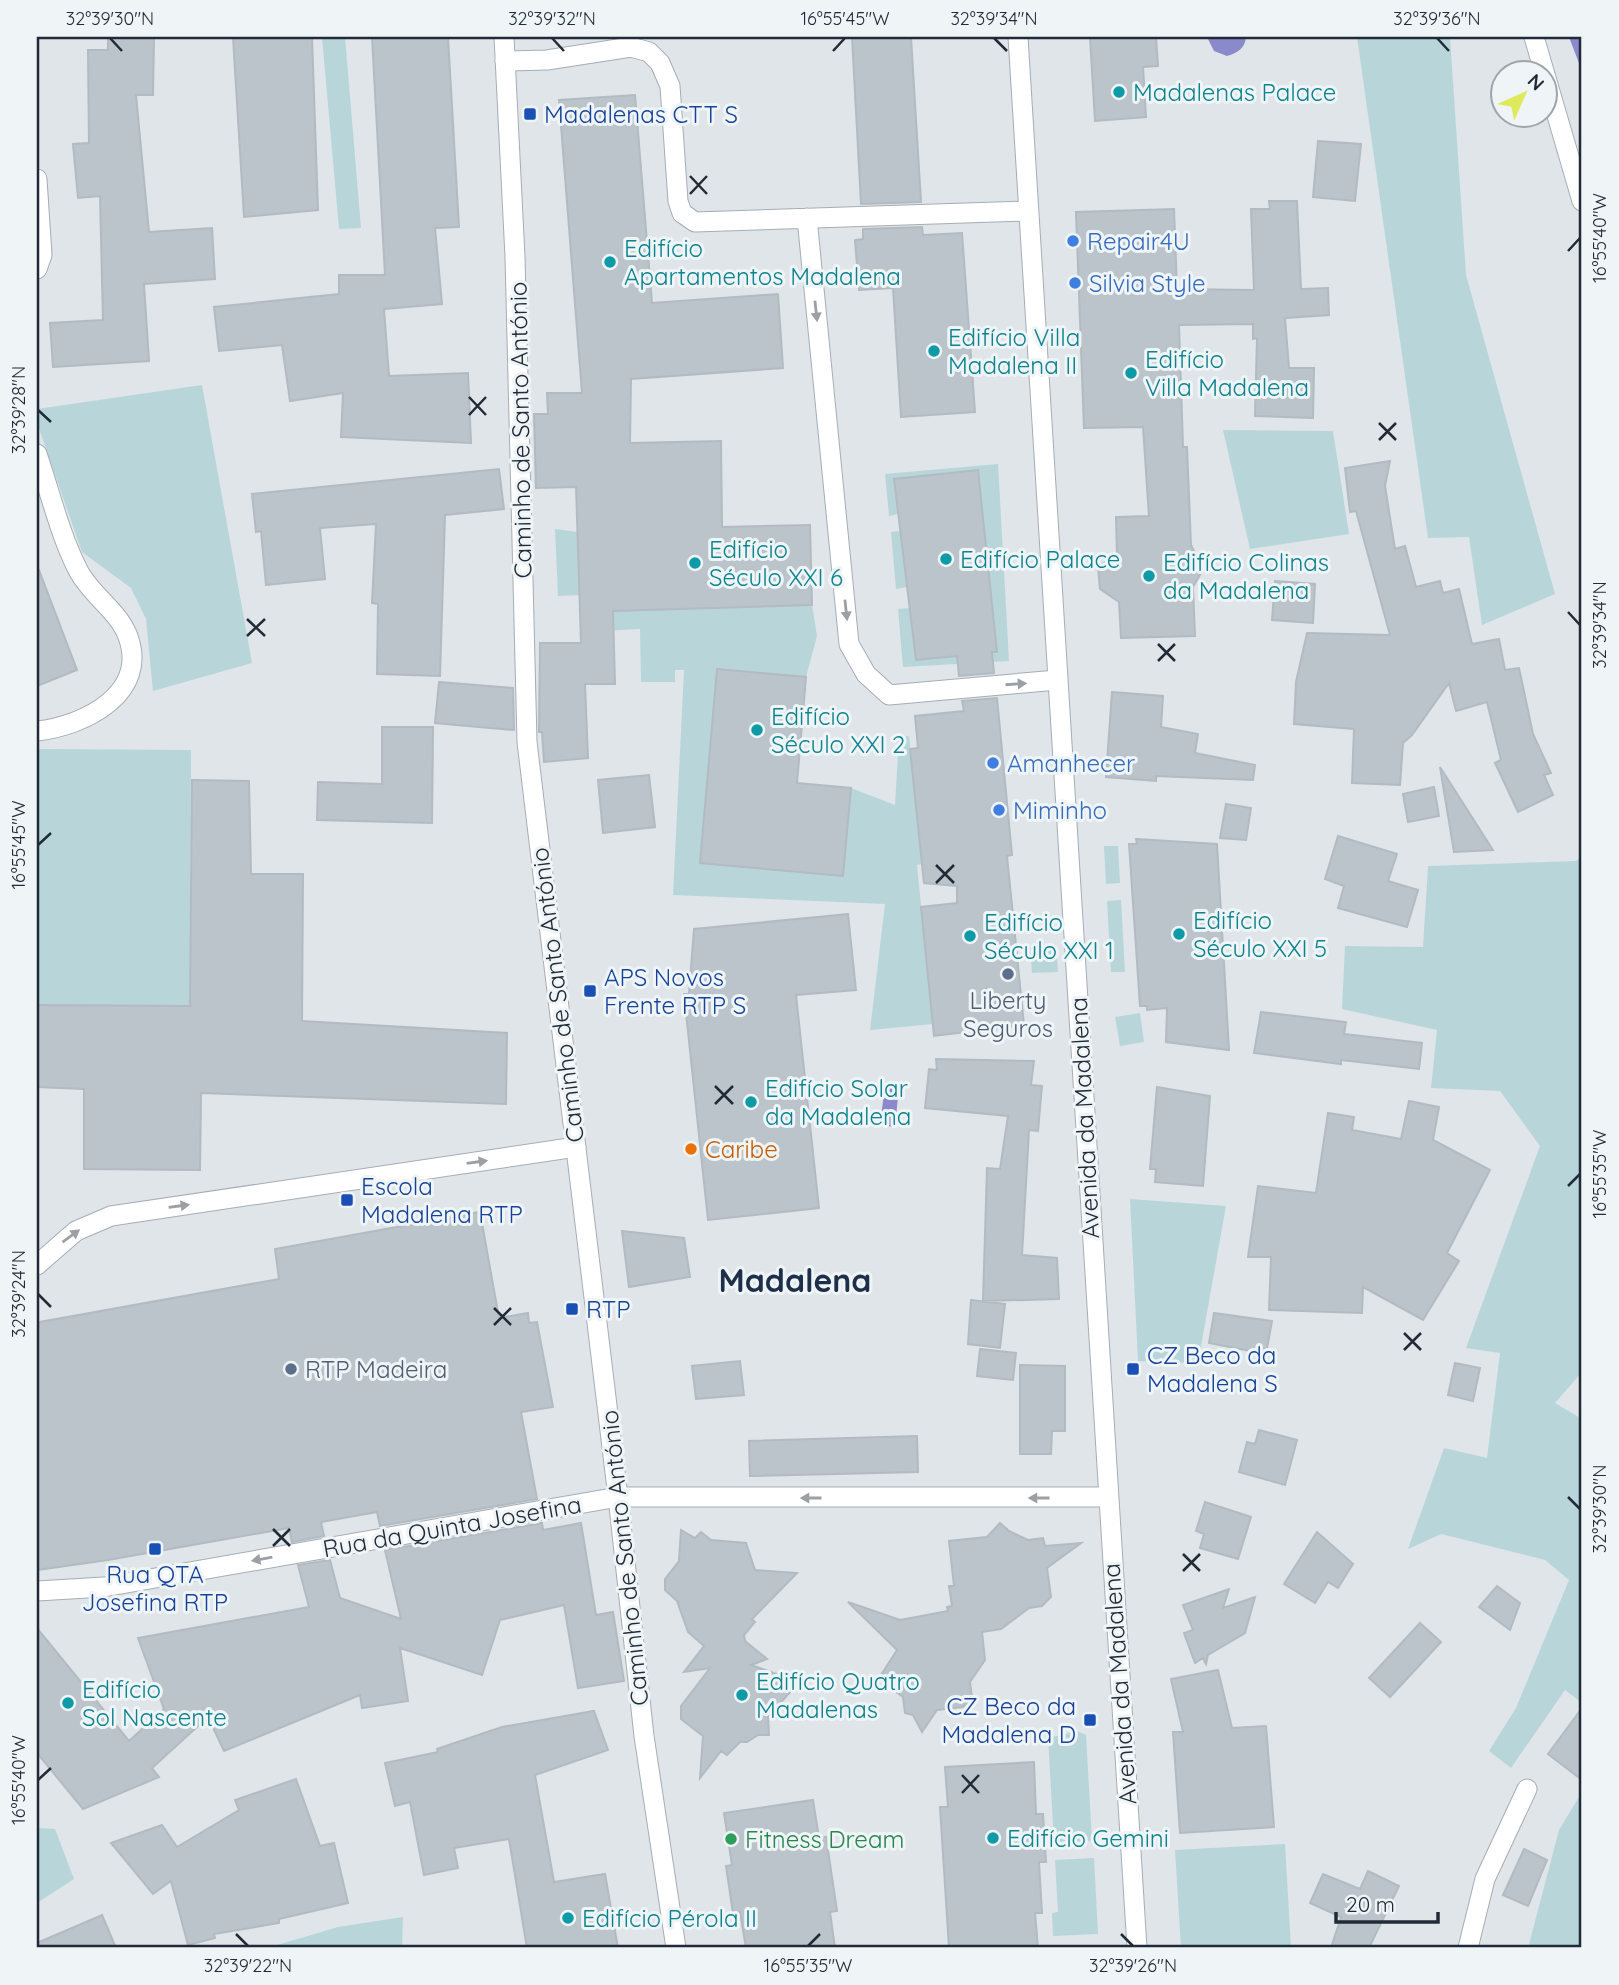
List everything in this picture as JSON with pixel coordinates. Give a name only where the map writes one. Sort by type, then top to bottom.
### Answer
[{"type":"street","name":"Caminho de Santo António","points":[[504,37],[516,283],[527,742],[618,1497],[644,1736],[676,1948]]},
{"type":"street","name":"Avenida da Madalena","points":[[1018,37],[1137,1948]]},
{"type":"street","points":[[1534,37],[1582,201]]},
{"type":"street","points":[[505,61],[547,60],[631,47],[649,52],[660,63],[670,86],[678,201],[682,213],[695,222],[1028,211]]},
{"type":"street","points":[[37,179],[42,255],[37,270]]},
{"type":"street","points":[[807,218],[849,644],[866,674],[889,695],[1057,680]]},
{"type":"street","points":[[37,454],[78,570],[127,634],[132,661],[123,688],[100,711],[53,729],[37,731]]},
{"type":"street","points":[[37,1265],[76,1231],[111,1216],[576,1147]]},
{"type":"street","name":"Rua da Quinta Josefina","points":[[37,1591],[104,1587],[618,1497],[1107,1497]]},
{"type":"street","points":[[1468,1948],[1485,1879],[1527,1789]]},
{"type":"shaded area","points":[[322,37],[345,37],[361,228],[339,229]]},
{"type":"shaded area","points":[[1357,37],[1450,37],[1466,275],[1555,594],[1482,625],[1469,537],[1428,538]]},
{"type":"shaded area","points":[[202,385],[252,663],[153,691],[146,619],[131,588],[82,552],[37,423],[37,409]]},
{"type":"shaded area","points":[[1223,430],[1333,431],[1349,534],[1250,549]]},
{"type":"shaded area","points":[[998,464],[1009,661],[903,667],[898,609],[910,608],[916,660],[997,651],[978,470],[895,479],[898,514],[889,516],[885,474]]},
{"type":"shaded area","points":[[555,529],[578,532],[580,595],[558,596]]},
{"type":"shaded area","points":[[900,531],[907,587],[896,589],[891,532]]},
{"type":"shaded area","points":[[812,605],[817,636],[806,677],[717,669],[705,812],[851,788],[895,805],[899,737],[909,736],[922,864],[917,865],[933,1024],[870,1030],[885,904],[673,895],[684,670],[675,670],[675,682],[641,682],[640,629],[583,632],[581,612]]},
{"type":"shaded area","points":[[39,749],[191,750],[190,1006],[37,1005]]},
{"type":"shaded area","points":[[1104,846],[1118,846],[1120,883],[1106,884]]},
{"type":"shaded area","points":[[1582,856],[1582,1372],[1555,1403],[1582,1419],[1582,1703],[1565,1690],[1511,1768],[1489,1751],[1516,1708],[1569,1580],[1545,1560],[1441,1534],[1408,1549],[1444,1448],[1487,1458],[1500,1353],[1466,1348],[1540,1146],[1500,1091],[1431,1088],[1437,1030],[1342,1009],[1345,946],[1423,947],[1428,866],[1576,861]]},
{"type":"shaded area","points":[[1121,900],[1125,972],[1111,972],[1107,901]]},
{"type":"shaded area","points":[[1056,945],[1058,972],[1032,973],[1030,947]]},
{"type":"shaded area","points":[[1140,1013],[1144,1042],[1120,1046],[1115,1017]]},
{"type":"shaded area","points":[[1130,1199],[1226,1206],[1198,1363],[1138,1361]]},
{"type":"shaded area","points":[[1077,1731],[1086,1735],[1092,1841],[1054,1842],[1048,1738]]},
{"type":"shaded area","points":[[1582,1792],[1582,1948],[1528,1948],[1559,1830]]},
{"type":"shaded area","points":[[37,1828],[55,1829],[74,1879],[37,1903]]},
{"type":"shaded area","points":[[1285,1844],[1291,1948],[1181,1948],[1175,1850]]},
{"type":"shaded area","points":[[1094,1858],[1098,1934],[1053,1936],[1052,1913],[1058,1912],[1055,1860]]},
{"type":"shaded area","points":[[403,1917],[402,1948],[267,1948],[338,1927]]},
{"type":"water","points":[[1207,37],[1246,37],[1240,50],[1227,56],[1214,51]]},
{"type":"water","points":[[1569,37],[1582,37],[1582,71]]},
{"type":"water","points":[[885,1085],[899,1086],[895,1127],[880,1125]]},
{"type":"building","points":[[108,37],[154,37],[153,95],[136,95],[149,232],[212,228],[215,279],[144,284],[149,361],[53,367],[50,323],[103,320],[100,196],[78,198],[73,144],[89,143],[88,50],[108,50]]},
{"type":"building","points":[[233,37],[312,37],[318,210],[244,217]]},
{"type":"building","points":[[372,37],[448,37],[459,227],[435,228],[442,304],[384,309],[389,376],[468,373],[471,443],[341,437],[343,393],[290,401],[282,345],[219,351],[214,307],[339,294],[339,275],[385,275]]},
{"type":"building","name":"Edifício Apartamentos Madalena","points":[[852,37],[911,37],[921,202],[861,204]]},
{"type":"building","name":"Madalenas Palace","points":[[1090,37],[1156,37],[1158,66],[1143,67],[1146,117],[1095,121]]},
{"type":"building","points":[[635,95],[652,303],[778,294],[783,368],[631,379],[630,443],[721,441],[722,527],[810,525],[812,605],[613,611],[615,684],[585,684],[588,758],[544,762],[542,732],[539,732],[540,643],[581,643],[576,487],[536,488],[534,414],[548,414],[547,393],[582,393],[559,100]]},
{"type":"building","points":[[1318,141],[1361,144],[1355,201],[1313,197]]},
{"type":"building","points":[[1269,201],[1297,201],[1301,289],[1328,288],[1329,315],[1285,318],[1289,368],[1314,368],[1313,418],[1255,416],[1257,338],[1253,339],[1253,324],[1179,325],[1183,447],[1187,447],[1191,545],[1201,565],[1201,573],[1193,587],[1195,636],[1121,638],[1119,602],[1100,589],[1098,567],[1117,554],[1116,517],[1149,516],[1143,427],[1084,428],[1076,212],[1174,209],[1177,289],[1254,290],[1251,209],[1270,209]]},
{"type":"building","name":"Edifício Villa Madalena II","points":[[922,227],[923,235],[962,233],[975,412],[901,417],[893,288],[859,290],[855,240],[863,239],[863,229]]},
{"type":"building","points":[[1390,461],[1385,486],[1395,549],[1405,546],[1416,587],[1440,581],[1443,593],[1459,589],[1472,644],[1499,639],[1505,670],[1519,668],[1533,734],[1551,773],[1544,775],[1553,795],[1518,812],[1495,763],[1501,760],[1487,702],[1456,711],[1449,683],[1412,735],[1403,743],[1400,785],[1352,783],[1354,729],[1294,724],[1296,682],[1307,633],[1390,635],[1356,511],[1350,512],[1345,468]]},
{"type":"building","points":[[499,469],[504,509],[445,515],[440,676],[377,674],[378,604],[372,603],[376,524],[320,528],[325,579],[266,585],[261,531],[256,532],[252,494]]},
{"type":"building","name":"Edifício Palace","points":[[978,470],[997,652],[992,652],[994,673],[959,676],[957,656],[916,660],[894,479]]},
{"type":"building","points":[[39,570],[77,670],[37,686],[37,571]]},
{"type":"building","points":[[1275,581],[1315,584],[1313,623],[1272,620]]},
{"type":"building","name":"Edifício Século XXI 2","points":[[717,669],[806,677],[797,783],[851,788],[843,876],[700,863]]},
{"type":"building","points":[[439,682],[513,688],[514,730],[435,723]]},
{"type":"building","points":[[1112,692],[1163,696],[1161,727],[1198,734],[1195,753],[1255,765],[1253,780],[1156,776],[1156,781],[1106,777]]},
{"type":"building","points":[[997,698],[1012,855],[1007,856],[1024,1025],[934,1036],[921,907],[957,903],[957,886],[924,883],[910,749],[918,748],[915,716],[964,711],[962,701]]},
{"type":"building","points":[[382,727],[433,727],[432,823],[317,820],[318,782],[382,784]]},
{"type":"building","points":[[1440,767],[1493,850],[1454,852]]},
{"type":"building","points":[[649,775],[655,827],[603,833],[598,780]]},
{"type":"building","points":[[192,780],[249,781],[251,874],[303,874],[302,1021],[507,1033],[506,1104],[201,1093],[200,1170],[84,1169],[84,1089],[37,1087],[37,1005],[190,1006]]},
{"type":"building","points":[[1434,787],[1439,816],[1408,822],[1403,794]]},
{"type":"building","points":[[1226,804],[1251,808],[1246,840],[1220,838]]},
{"type":"building","points":[[1338,836],[1397,854],[1388,881],[1418,890],[1407,927],[1338,908],[1344,886],[1325,879]]},
{"type":"building","name":"Edifício Século XXI 5","points":[[1136,839],[1217,844],[1229,1050],[1166,1042],[1167,1008],[1147,1010],[1147,1006],[1140,1006],[1129,844],[1137,844]]},
{"type":"building","name":"Edifício Solar da Madalena","points":[[848,914],[856,990],[796,995],[819,1208],[708,1220],[684,994],[689,994],[694,929]]},
{"type":"building","points":[[1261,1012],[1346,1022],[1344,1034],[1422,1043],[1419,1069],[1341,1060],[1341,1064],[1254,1053]]},
{"type":"building","points":[[936,1059],[1034,1061],[1031,1085],[1042,1086],[1038,1131],[1029,1130],[1022,1255],[1057,1258],[1059,1299],[983,1301],[987,1168],[1000,1169],[1008,1116],[925,1108],[929,1069],[937,1070]]},
{"type":"building","points":[[1157,1087],[1210,1096],[1203,1186],[1155,1182],[1156,1169],[1150,1169]]},
{"type":"building","points":[[1409,1101],[1439,1107],[1433,1140],[1490,1170],[1447,1253],[1459,1261],[1423,1320],[1363,1287],[1362,1313],[1269,1310],[1271,1257],[1248,1257],[1258,1186],[1316,1193],[1328,1113],[1354,1117],[1352,1130],[1401,1139]]},
{"type":"building","name":"RTP Madeira","points":[[480,1212],[499,1318],[528,1313],[529,1323],[537,1322],[553,1407],[521,1412],[537,1499],[380,1526],[377,1512],[321,1522],[324,1536],[292,1542],[289,1528],[37,1570],[37,1331],[40,1322],[279,1279],[275,1249]]},
{"type":"building","points":[[622,1231],[684,1238],[690,1277],[629,1287]]},
{"type":"building","points":[[971,1300],[1005,1304],[1000,1348],[968,1344]]},
{"type":"building","points":[[1214,1313],[1272,1321],[1266,1354],[1209,1343]]},
{"type":"building","points":[[980,1349],[1016,1353],[1013,1380],[977,1376]]},
{"type":"building","points":[[740,1361],[744,1395],[696,1399],[692,1366]]},
{"type":"building","points":[[1455,1363],[1480,1368],[1473,1401],[1448,1395]]},
{"type":"building","points":[[1020,1365],[1065,1366],[1065,1431],[1052,1431],[1051,1454],[1020,1454]]},
{"type":"building","points":[[1259,1430],[1297,1440],[1285,1485],[1239,1472],[1247,1442],[1255,1444]]},
{"type":"building","points":[[917,1436],[918,1472],[750,1476],[749,1441]]},
{"type":"building","points":[[1205,1502],[1251,1517],[1238,1559],[1200,1548],[1204,1534],[1196,1531]]},
{"type":"building","points":[[542,1523],[543,1530],[581,1523],[596,1615],[613,1612],[624,1681],[578,1688],[564,1605],[500,1620],[482,1675],[400,1648],[408,1701],[362,1708],[360,1695],[224,1751],[208,1717],[152,1768],[159,1777],[83,1809],[37,1753],[37,1628],[129,1741],[164,1709],[138,1638],[309,1607],[298,1565],[330,1560],[340,1598],[401,1619],[385,1550]]},
{"type":"building","points":[[1000,1523],[1009,1531],[1028,1540],[1043,1538],[1045,1546],[1081,1543],[1047,1568],[1051,1597],[1042,1606],[1029,1608],[1001,1629],[982,1632],[985,1660],[970,1682],[972,1698],[963,1707],[937,1710],[922,1732],[913,1715],[905,1713],[903,1697],[896,1692],[893,1682],[881,1675],[897,1650],[848,1602],[900,1620],[948,1611],[947,1607],[952,1606],[949,1586],[954,1586],[949,1541],[987,1537]]},
{"type":"building","points":[[681,1530],[695,1538],[701,1532],[711,1540],[746,1543],[755,1570],[797,1573],[752,1619],[755,1622],[744,1635],[745,1641],[767,1659],[751,1665],[799,1682],[768,1717],[769,1735],[758,1735],[747,1742],[740,1742],[727,1755],[721,1751],[700,1778],[703,1736],[681,1719],[681,1706],[710,1668],[684,1672],[704,1646],[688,1632],[677,1601],[665,1590],[665,1579],[679,1561]]},
{"type":"building","points":[[1317,1532],[1353,1564],[1338,1588],[1328,1582],[1315,1603],[1284,1584]]},
{"type":"building","points":[[1497,1586],[1520,1603],[1510,1630],[1479,1607]]},
{"type":"building","points":[[1229,1589],[1223,1608],[1255,1597],[1245,1633],[1208,1655],[1206,1664],[1203,1658],[1195,1663],[1184,1633],[1193,1630],[1183,1605]]},
{"type":"building","points":[[1420,1623],[1441,1642],[1390,1697],[1369,1678]]},
{"type":"building","points":[[1218,1670],[1232,1728],[1266,1726],[1274,1827],[1180,1833],[1173,1732],[1183,1732],[1171,1679]]},
{"type":"building","points":[[1582,1708],[1582,1780],[1548,1754]]},
{"type":"building","points":[[594,1711],[608,1750],[535,1775],[554,1882],[605,1874],[618,1948],[527,1948],[509,1839],[454,1848],[458,1868],[424,1875],[410,1802],[395,1806],[385,1763],[438,1752],[437,1749],[502,1727]]},
{"type":"building","name":"Edifício Gemini","points":[[1034,1762],[1036,1814],[1043,1814],[1046,1862],[1039,1862],[1042,1913],[1035,1913],[1038,1948],[949,1948],[940,1807],[948,1807],[945,1767]]},
{"type":"building","points":[[296,1779],[320,1846],[334,1843],[348,1903],[279,1919],[279,1923],[214,1934],[215,1938],[188,1945],[171,1881],[153,1894],[111,1843],[162,1825],[177,1847],[239,1810],[235,1800]]},
{"type":"building","points":[[813,1800],[819,1838],[826,1837],[837,1911],[830,1912],[835,1948],[746,1948],[740,1912],[733,1913],[726,1866],[732,1865],[724,1813]]},
{"type":"building","points":[[1524,1849],[1547,1860],[1528,1906],[1503,1895]]},
{"type":"building","points":[[1368,1871],[1399,1886],[1369,1948],[1331,1948],[1341,1917],[1310,1903],[1323,1874],[1360,1889]]},
{"type":"building","points":[[102,1915],[116,1948],[37,1948],[37,1943]]},
{"type":"place","name":"Madalenas Palace","points":[[1119,92]]},
{"type":"place","name":"Madalenas CTT S","points":[[530,114]]},
{"type":"place","name":"Repair4U","points":[[1073,241]]},
{"type":"place","name":"Edifício Apartamentos Madalena","points":[[610,262]]},
{"type":"place","name":"Silvia Style","points":[[1075,283]]},
{"type":"place","name":"Edifício Villa Madalena II","points":[[934,351]]},
{"type":"place","name":"Edifício Villa Madalena","points":[[1131,373]]},
{"type":"place","name":"Edifício Palace","points":[[946,559]]},
{"type":"place","name":"Edifício Século XXI 6","points":[[695,563]]},
{"type":"place","name":"Edifício Colinas da Madalena","points":[[1149,576]]},
{"type":"place","name":"Edifício Século XXI 2","points":[[757,730]]},
{"type":"place","name":"Amanhecer","points":[[993,763]]},
{"type":"place","name":"Miminho","points":[[999,810]]},
{"type":"place","name":"Edifício Século XXI 5","points":[[1179,934]]},
{"type":"place","name":"Edifício Século XXI 1","points":[[970,936]]},
{"type":"place","name":"Liberty Seguros","points":[[1008,974]]},
{"type":"place","name":"APS Novos Frente RTP S","points":[[590,991]]},
{"type":"place","name":"Edifício Solar da Madalena","points":[[751,1102]]},
{"type":"place","name":"Caribe","points":[[691,1149]]},
{"type":"place","name":"Escola Madalena RTP","points":[[347,1200]]},
{"type":"place","name":"RTP","points":[[572,1309]]},
{"type":"place","name":"RTP Madeira","points":[[291,1369]]},
{"type":"place","name":"CZ Beco da Madalena S","points":[[1133,1369]]},
{"type":"place","name":"Rua QTA Josefina RTP","points":[[155,1549]]},
{"type":"place","name":"Edifício Quatro Madalenas","points":[[742,1695]]},
{"type":"place","name":"Edifício Sol Nascente","points":[[68,1703]]},
{"type":"place","name":"CZ Beco da Madalena D","points":[[1090,1720]]},
{"type":"place","name":"Edifício Gemini","points":[[993,1838]]},
{"type":"place","name":"Fitness Dream","points":[[731,1839]]},
{"type":"place","name":"Edifício Pérola II","points":[[568,1918]]},
{"type":"district","name":"Madalena","points":[[795,1280]]}]
